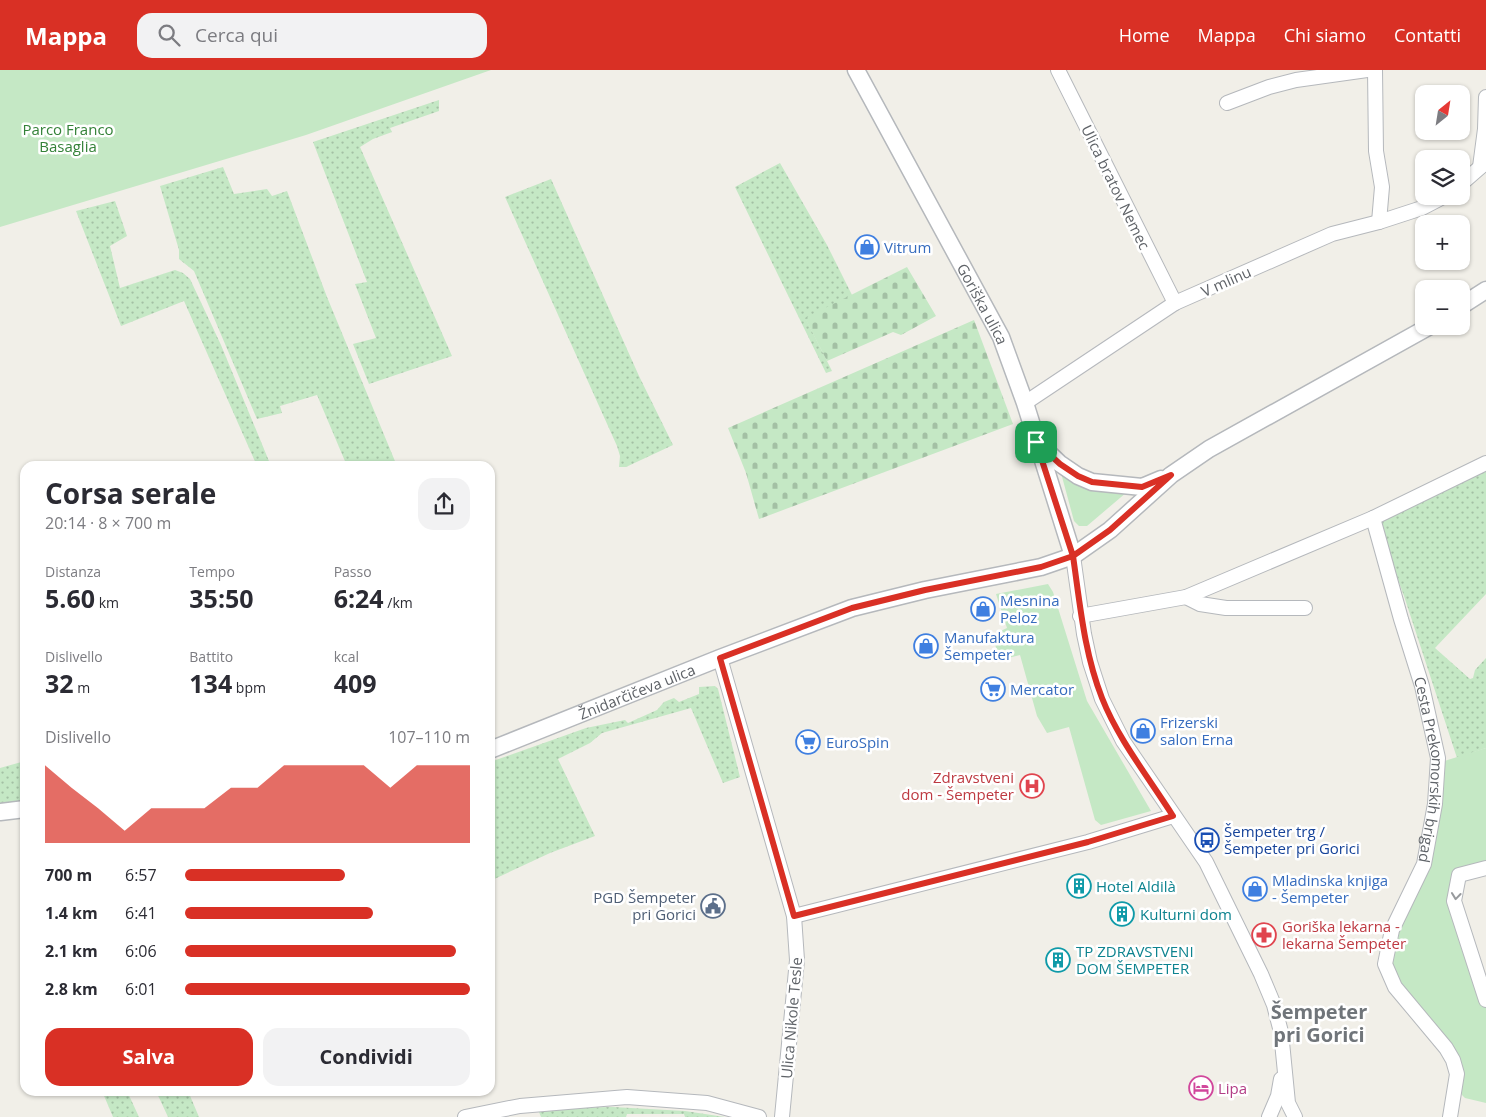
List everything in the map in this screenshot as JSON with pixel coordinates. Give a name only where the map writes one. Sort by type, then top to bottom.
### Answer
[{"type":"street","name":"Goriška ulica","points":[[856,70],[1001,337],[1025,402],[1073,556]]},
{"type":"street","name":"Ulica bratov Nemec","points":[[1058,70],[1175,303]]},
{"type":"street","points":[[1227,103],[1287,82],[1368,70]]},
{"type":"street","points":[[1375,70],[1376,151],[1382,187],[1379,222]]},
{"type":"street","points":[[1470,176],[1483,165],[1486,97]]},
{"type":"street","name":"V mlinu","points":[[1025,402],[1175,303],[1332,234],[1379,222],[1428,205]]},
{"type":"street","points":[[1470,300],[1486,290]]},
{"type":"street","points":[[1294,1117],[1288,1103],[1281,1032],[1274,1005],[1261,974],[1206,862],[1123,741],[1102,699],[1090,662],[1080,616],[1073,556],[1110,530],[1171,475],[1209,449],[1415,335]]},
{"type":"street","points":[[1036,442],[1060,464],[1078,476],[1092,482],[1142,487],[1171,475]]},
{"type":"street","points":[[1080,616],[1186,597],[1373,518],[1486,463]]},
{"type":"street","name":"Cesta Prekomorskih brigad","points":[[1373,518],[1422,686],[1438,758],[1435,804],[1424,864],[1392,930],[1386,964],[1395,988],[1446,1048],[1453,1060],[1457,1074],[1450,1117]]},
{"type":"street","name":"Žnidarčičeva ulica","points":[[495,748],[720,658],[852,608],[925,590],[1041,567],[1073,556]]},
{"type":"street","points":[[1186,597],[1200,604],[1226,608],[1305,608]]},
{"type":"street","name":"Ulica Nikole Tesle","points":[[720,658],[794,916],[798,960],[782,1117]]},
{"type":"street","points":[[0,812],[20,810]]},
{"type":"street","points":[[794,916],[1088,842],[1173,816]]},
{"type":"street","points":[[1486,868],[1459,876],[1454,902],[1486,1000]]},
{"type":"street","points":[[1270,1117],[1278,1096],[1284,1066]]},
{"type":"street","points":[[465,1117],[520,1106],[627,1097],[707,1103],[758,1117]]},
{"type":"green space","name":"Parco Franco Basaglia","points":[[0,70],[491,70],[306,135],[0,227]]},
{"type":"green space","points":[[439,100],[439,111],[390,128],[392,132],[373,139],[360,147],[452,356],[369,384],[353,344],[376,338],[355,284],[367,282],[313,142]]},
{"type":"green space","points":[[780,163],[827,245],[852,295],[806,319],[832,371],[826,373],[735,187]]},
{"type":"green space","points":[[223,167],[234,194],[267,189],[272,196],[287,191],[327,297],[395,461],[345,461],[317,395],[280,406],[282,413],[257,419],[194,271],[179,259],[179,250],[160,186]]},
{"type":"green space","points":[[551,179],[639,376],[673,445],[626,467],[619,467],[620,456],[617,446],[505,197]]},
{"type":"green space","points":[[115,201],[127,236],[110,246],[120,288],[175,270],[183,273],[190,279],[221,345],[269,461],[255,461],[184,301],[121,326],[76,211]]},
{"type":"green space","points":[[907,267],[936,316],[901,335],[893,332],[827,361],[805,318]]},
{"type":"green space","points":[[974,320],[1013,424],[759,519],[746,473],[728,428]]},
{"type":"green space","points":[[1486,465],[1486,594],[1435,648],[1470,679],[1473,678],[1475,670],[1486,658],[1486,748],[1457,758],[1404,596],[1375,518]]},
{"type":"green space","points":[[1061,473],[1127,492],[1087,526],[1079,526],[1074,521]]},
{"type":"green space","points":[[1048,584],[1053,592],[1087,701],[1151,811],[1101,825],[1095,820],[1069,727],[1047,733],[1037,716],[1020,655],[1000,660],[992,635],[1007,628],[996,594]]},
{"type":"green space","points":[[715,686],[718,689],[740,777],[723,783],[691,708],[602,733],[590,743],[558,759],[595,836],[550,853],[495,879],[495,760],[586,728],[625,720],[628,723],[657,710],[664,702],[674,698],[679,702],[699,694],[699,687]]},
{"type":"green space","points":[[1486,748],[1486,868],[1459,876],[1454,901],[1486,1000],[1486,1103],[1465,1098],[1462,1095],[1457,1074],[1385,964],[1419,875],[1438,763]]},
{"type":"green space","points":[[20,762],[20,801],[0,803],[0,768]]},
{"type":"green space","points":[[104,1096],[129,1096],[139,1117],[113,1117]]},
{"type":"green space","points":[[158,1096],[190,1096],[199,1117],[168,1117]]},
{"type":"green space","points":[[613,1107],[685,1111],[725,1117],[685,1117],[684,1114],[627,1114],[626,1117],[541,1117],[539,1112],[567,1108]]},
{"type":"place","name":"Vitrum","points":[[867,247]]},
{"type":"place","name":"Mesnina Peloz","points":[[983,609]]},
{"type":"place","name":"Manufaktura Šempeter","points":[[926,646]]},
{"type":"place","name":"Mercator","points":[[993,689]]},
{"type":"place","name":"Frizerski salon Erna","points":[[1143,731]]},
{"type":"place","name":"EuroSpin","points":[[808,742]]},
{"type":"place","name":"Zdravstveni dom - Šempeter","points":[[1032,786]]},
{"type":"place","name":"Šempeter trg / Šempeter pri Gorici","points":[[1207,840]]},
{"type":"place","name":"Hotel Aldilà","points":[[1079,886]]},
{"type":"place","name":"Mladinska knjiga - Šempeter","points":[[1255,889]]},
{"type":"place","name":"PGD Šempeter pri Gorici","points":[[713,906]]},
{"type":"place","name":"Kulturni dom","points":[[1122,914]]},
{"type":"place","name":"Goriška lekarna - lekarna Šempeter","points":[[1264,935]]},
{"type":"place","name":"TP ZDRAVSTVENI DOM ŠEMPETER","points":[[1058,960]]},
{"type":"place","name":"Lipa","points":[[1201,1088]]},
{"type":"district","name":"Šempeter pri Gorici","points":[[1319,1022]]},
{"type":"route","points":[[1036,442],[1060,464],[1078,476],[1092,482],[1142,487],[1171,475],[1110,530],[1073,556],[1080,616],[1090,662],[1102,699],[1123,741],[1173,816],[1088,842],[794,916],[720,658],[852,608],[925,590],[1041,567],[1073,556],[1036,442]]}]
